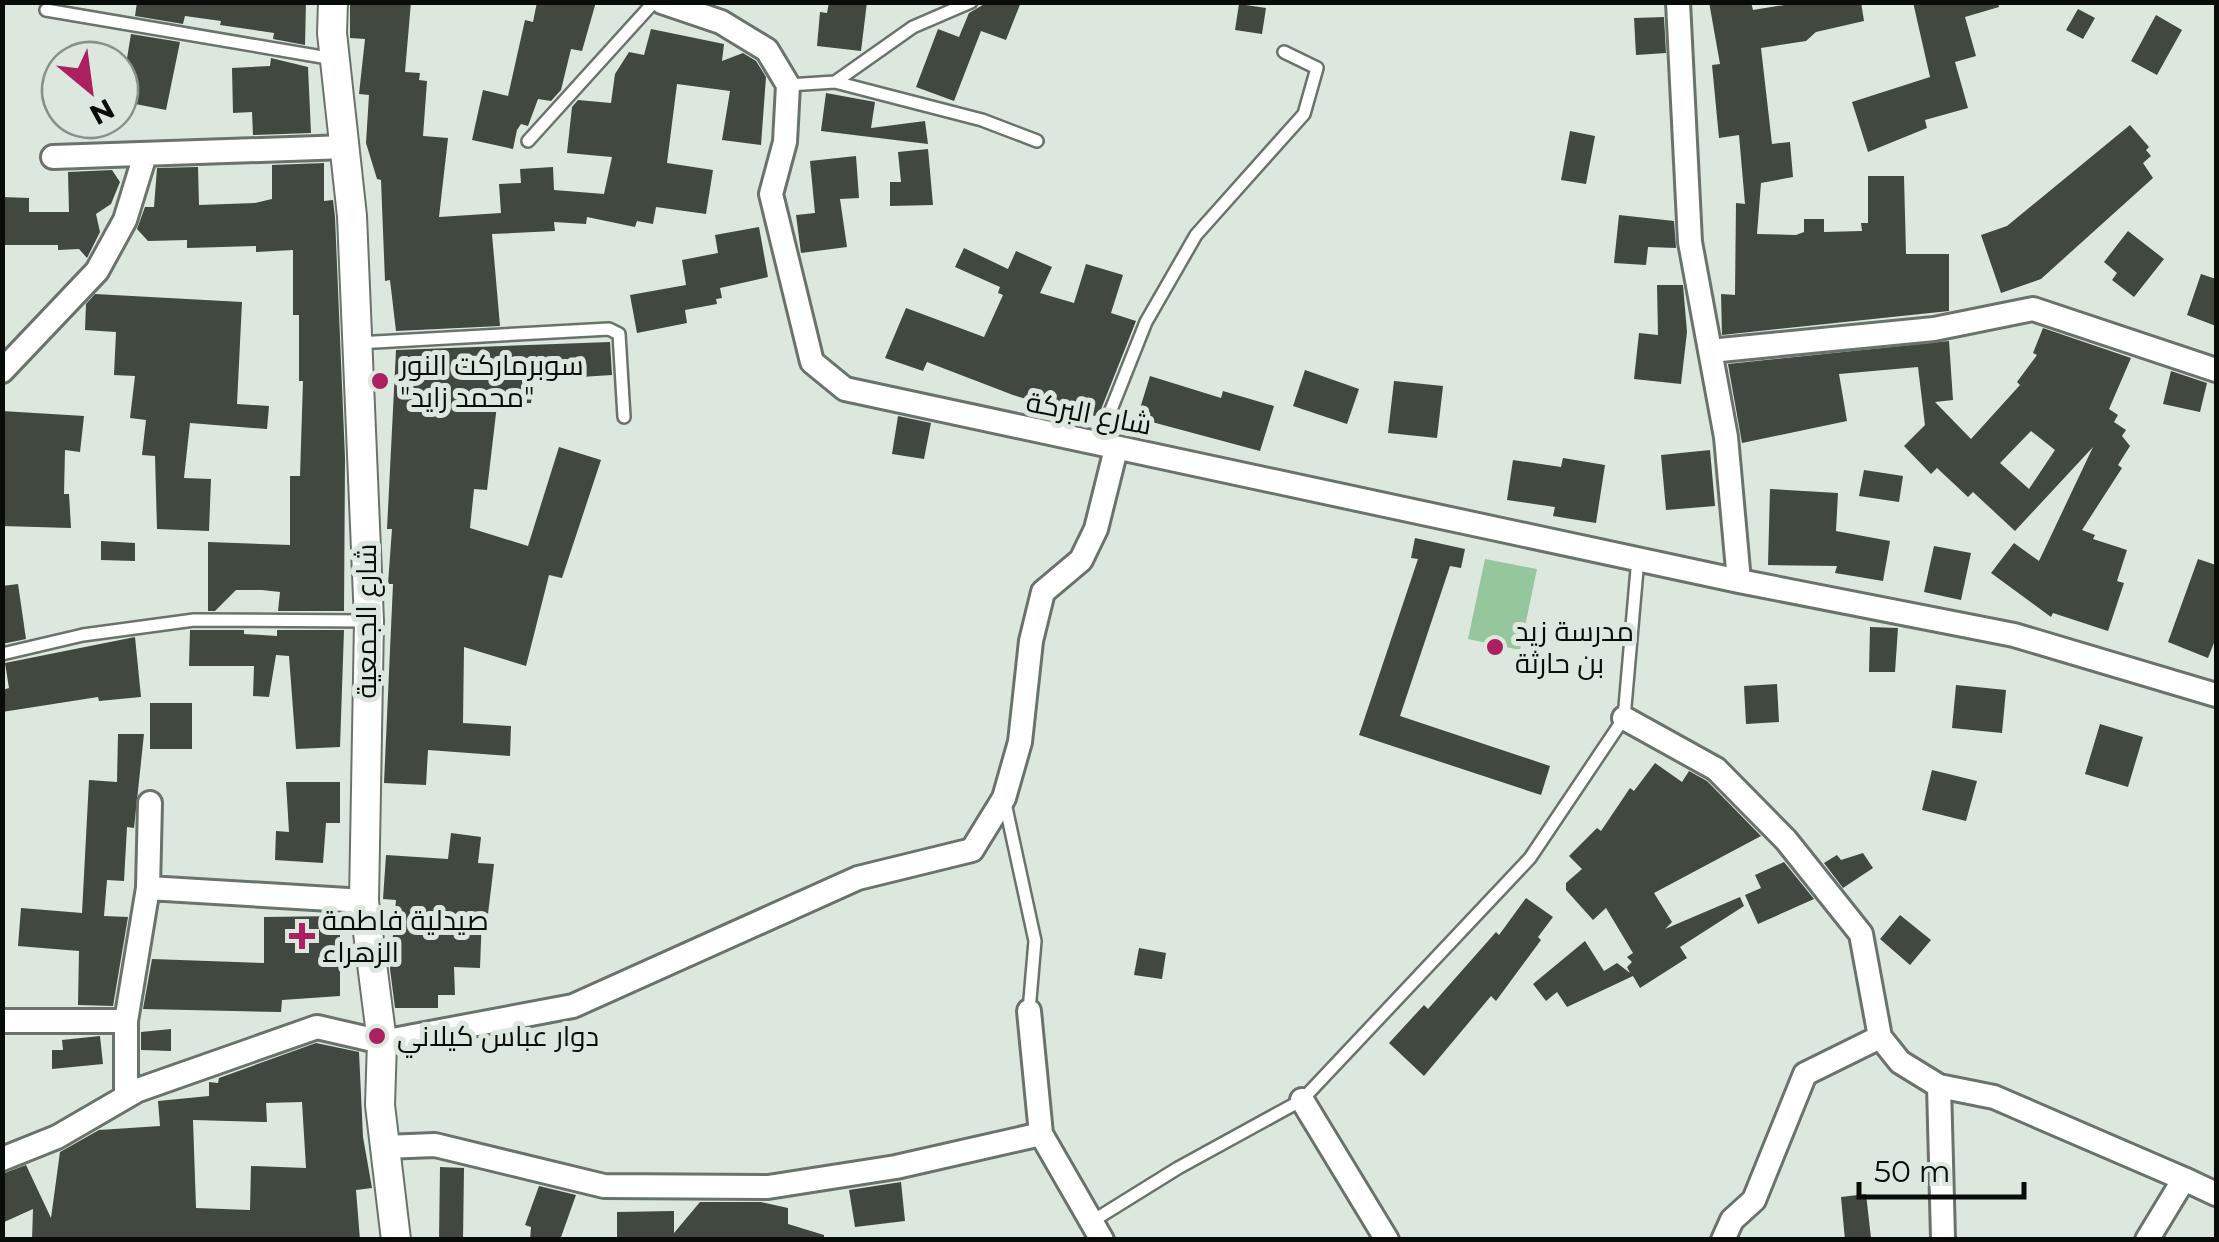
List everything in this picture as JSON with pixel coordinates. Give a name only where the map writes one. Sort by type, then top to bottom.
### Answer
[{"type":"street","name":"شارع الجمعية","points":[[333,2],[334,60],[346,147],[369,621],[364,901],[382,1042],[384,1147],[396,1240]]},
{"type":"street","points":[[1678,2],[1690,242],[1726,437],[1738,581]]},
{"type":"street","points":[[664,4],[721,22],[767,50],[788,85]]},
{"type":"street","name":"شارع البركة","points":[[788,85],[785,142],[771,194],[812,362],[845,389],[1738,581],[2014,634],[2216,695]]},
{"type":"street","points":[[53,157],[346,147]]},
{"type":"street","points":[[2,371],[97,272],[124,220],[145,155]]},
{"type":"street","points":[[1710,351],[1934,329],[2032,309],[2216,370]]},
{"type":"street","points":[[2,1159],[57,1137],[126,1096],[317,1027],[382,1042],[573,1006],[858,878],[972,850],[1004,798],[1020,742],[1030,641],[1043,592],[1081,560],[1096,530],[1106,447]]},
{"type":"street","points":[[1624,718],[1716,769],[1786,840],[1860,934],[1880,1037],[1900,1062],[1939,1086],[1994,1097],[2216,1194]]},
{"type":"street","points":[[126,1096],[126,1021],[148,888],[150,803]]},
{"type":"street","points":[[148,888],[364,901]]},
{"type":"street","points":[[1029,1011],[1041,1134],[1097,1231]]},
{"type":"street","points":[[2,1021],[126,1021]]},
{"type":"street","points":[[1723,1240],[1732,1220],[1754,1200],[1805,1074],[1880,1037]]},
{"type":"street","points":[[1939,1086],[1944,1238]]},
{"type":"street","points":[[1302,1100],[1387,1240]]},
{"type":"street","points":[[384,1147],[435,1144],[604,1186],[768,1188],[896,1167],[1041,1134]]},
{"type":"street","points":[[2147,1240],[2184,1179]]},
{"type":"lane","points":[[835,82],[913,26],[971,2]]},
{"type":"lane","points":[[528,141],[664,4]]},
{"type":"lane","points":[[46,10],[334,60]]},
{"type":"lane","points":[[1106,447],[1146,322],[1196,235],[1304,114],[1317,68],[1284,52]]},
{"type":"lane","points":[[788,85],[835,82],[982,120],[1037,141]]},
{"type":"lane","points":[[357,343],[609,329],[619,334],[624,416]]},
{"type":"lane","points":[[1097,1231],[1178,1168],[1302,1100],[1530,858],[1624,718],[1638,558]]},
{"type":"lane","points":[[2,654],[83,636],[194,620],[369,621]]},
{"type":"lane","points":[[1004,798],[1035,941],[1029,1011]]},
{"type":"green space","points":[[1485,559],[1537,569],[1520,650],[1468,639]]},
{"type":"building","points":[[137,2],[306,2],[305,45],[273,39],[274,33],[220,25],[221,21],[185,16],[183,24],[135,16]]},
{"type":"building","points":[[350,2],[411,2],[405,72],[420,73],[419,80],[427,81],[423,136],[448,138],[439,217],[501,213],[499,184],[521,183],[520,169],[553,167],[554,190],[604,194],[612,157],[567,153],[572,107],[578,100],[611,103],[615,74],[629,52],[644,55],[651,29],[724,44],[722,61],[743,53],[756,61],[766,77],[761,145],[722,140],[730,91],[677,84],[667,163],[713,170],[706,214],[656,207],[653,224],[637,221],[635,227],[587,217],[586,224],[554,222],[555,231],[492,234],[500,326],[396,331],[390,280],[385,281],[381,180],[377,179],[366,143],[369,95],[359,94],[365,39],[350,38]]},
{"type":"building","points":[[537,2],[596,2],[582,51],[571,49],[561,90],[551,101],[538,99],[528,126],[521,124],[517,130],[513,149],[472,140],[483,90],[508,96],[525,20],[533,22]]},
{"type":"building","points":[[829,2],[867,2],[861,51],[817,46],[820,12],[827,13]]},
{"type":"building","points":[[988,2],[1021,2],[1006,40],[981,31],[954,101],[916,87],[938,29],[959,37],[969,13]]},
{"type":"building","points":[[1709,2],[1751,2],[1753,10],[1802,2],[1861,2],[1864,21],[1816,32],[1806,41],[1761,48],[1772,144],[1790,142],[1793,177],[1761,183],[1757,234],[1796,235],[1804,232],[1804,219],[1824,219],[1824,232],[1862,231],[1861,223],[1868,223],[1868,176],[1904,176],[1906,254],[1949,254],[1949,311],[1722,335],[1721,294],[1735,295],[1736,203],[1745,204],[1739,135],[1719,138],[1712,65],[1720,64]]},
{"type":"building","points":[[1913,2],[1998,2],[1999,7],[1965,17],[1976,56],[1955,62],[1968,108],[1925,120],[1927,128],[1868,152],[1852,102],[1930,77]]},
{"type":"building","points":[[1239,4],[1266,8],[1262,34],[1235,30]]},
{"type":"building","points":[[2078,9],[2095,18],[2083,39],[2066,30]]},
{"type":"building","points":[[2156,15],[2182,30],[2157,75],[2131,61]]},
{"type":"building","points":[[1664,17],[1666,53],[1636,55],[1634,18]]},
{"type":"building","points":[[131,34],[180,42],[166,110],[140,105],[140,40],[130,40]]},
{"type":"building","points":[[271,58],[308,67],[311,133],[253,135],[252,112],[233,113],[232,68],[270,66]]},
{"type":"building","points":[[826,93],[875,102],[871,128],[925,121],[928,144],[821,131]]},
{"type":"building","points":[[2130,125],[2149,147],[2146,150],[2151,156],[2143,163],[2153,178],[2041,279],[2001,293],[1981,235],[2007,226]]},
{"type":"building","points":[[1570,131],[1595,136],[1586,184],[1561,180]]},
{"type":"building","points":[[928,149],[933,205],[890,206],[890,182],[901,182],[898,152]]},
{"type":"building","points":[[856,156],[859,198],[840,199],[847,247],[801,253],[796,215],[815,213],[810,161]]},
{"type":"building","points":[[324,163],[324,201],[333,200],[335,217],[345,458],[344,611],[278,611],[280,592],[236,590],[215,611],[208,611],[208,542],[290,545],[290,476],[300,476],[303,381],[299,381],[299,315],[293,315],[293,250],[256,252],[256,246],[187,248],[187,240],[148,241],[137,229],[145,207],[154,207],[157,168],[198,167],[199,205],[272,199],[272,165]]},
{"type":"building","points":[[112,170],[120,182],[111,204],[96,214],[100,232],[87,258],[79,249],[58,250],[58,245],[2,245],[2,197],[29,198],[29,212],[69,212],[68,172]]},
{"type":"building","points":[[1619,215],[1674,221],[1676,248],[1648,247],[1646,265],[1614,263]]},
{"type":"building","points":[[759,227],[768,277],[720,288],[722,298],[716,299],[717,304],[685,310],[687,323],[637,333],[630,295],[686,285],[682,260],[718,253],[715,235]]},
{"type":"building","points":[[2128,231],[2164,259],[2134,297],[2112,280],[2117,273],[2104,262]]},
{"type":"building","points":[[964,248],[1008,269],[1016,251],[1052,267],[1040,293],[1074,303],[1086,264],[1123,275],[1111,313],[1136,321],[1098,417],[1044,399],[1043,404],[1013,395],[927,362],[923,371],[885,358],[906,308],[984,337],[1003,295],[998,293],[1000,287],[955,267]]},
{"type":"building","points":[[2201,274],[2216,279],[2216,326],[2187,315]]},
{"type":"building","points":[[1657,285],[1683,285],[1687,332],[1681,384],[1634,379],[1639,333],[1658,335]]},
{"type":"building","points":[[95,294],[242,302],[237,404],[269,406],[267,429],[190,423],[184,478],[211,479],[209,531],[157,529],[155,456],[142,455],[146,420],[130,418],[135,376],[114,375],[116,332],[85,330],[86,304]]},
{"type":"building","points":[[2043,328],[2131,358],[2109,409],[2118,415],[2114,422],[2126,430],[2122,436],[2130,446],[2118,465],[2122,468],[2082,530],[2095,535],[2093,539],[2127,550],[2117,581],[2124,583],[2108,631],[2053,613],[2051,617],[1991,573],[2014,543],[2039,561],[2093,447],[2015,531],[1973,492],[1968,497],[1937,468],[1931,474],[1904,446],[1925,425],[1918,367],[1839,374],[1847,421],[1742,443],[1728,364],[1949,341],[1953,400],[1935,402],[1971,439],[2020,385],[2017,382],[2037,355],[2033,353]],"holes":[[[2031,431],[2055,450],[2029,489],[2000,463]]]},
{"type":"building","points":[[610,342],[612,375],[534,380],[531,403],[497,405],[487,490],[474,489],[470,528],[528,546],[559,447],[601,460],[562,578],[549,575],[526,666],[464,647],[463,723],[511,726],[510,756],[428,750],[426,785],[384,783],[393,584],[388,584],[392,529],[387,529],[396,350]]},
{"type":"building","points":[[1305,370],[1359,389],[1347,424],[1293,406]]},
{"type":"building","points":[[2171,371],[2207,383],[2200,412],[2163,404]]},
{"type":"building","points":[[1150,376],[1221,398],[1223,391],[1274,406],[1260,451],[1137,418]]},
{"type":"building","points":[[1394,381],[1443,386],[1437,438],[1388,433]]},
{"type":"building","points":[[2,411],[84,416],[80,452],[65,450],[64,494],[69,494],[71,528],[2,526]]},
{"type":"building","points":[[898,416],[931,423],[924,459],[892,454]]},
{"type":"building","points":[[1710,450],[1715,506],[1666,510],[1661,455]]},
{"type":"building","points":[[1563,458],[1605,465],[1596,523],[1553,516],[1555,507],[1507,500],[1513,460],[1561,467]]},
{"type":"building","points":[[1864,470],[1903,476],[1899,502],[1859,496]]},
{"type":"building","points":[[1770,489],[1838,493],[1836,531],[1890,541],[1883,581],[1835,573],[1837,566],[1768,565]]},
{"type":"building","points":[[1415,538],[1465,549],[1461,568],[1450,566],[1400,716],[1550,766],[1541,795],[1359,735],[1418,559],[1411,558]]},
{"type":"building","points":[[101,541],[135,543],[135,561],[101,560]]},
{"type":"building","points":[[1934,546],[1971,553],[1961,600],[1924,592]]},
{"type":"building","points":[[2198,559],[2216,565],[2216,638],[2208,658],[2168,642]]},
{"type":"building","points":[[18,584],[26,639],[2,644],[2,586]]},
{"type":"building","points":[[1870,627],[1898,628],[1895,672],[1869,672]]},
{"type":"building","points":[[190,630],[244,630],[244,634],[277,636],[277,630],[344,630],[340,747],[296,749],[289,656],[276,655],[269,697],[253,696],[254,666],[189,666]]},
{"type":"building","points":[[135,637],[141,697],[99,701],[98,697],[2,712],[2,690],[9,688],[5,663]]},
{"type":"building","points":[[1777,684],[1779,722],[1746,724],[1744,686]]},
{"type":"building","points":[[1956,685],[2006,690],[2002,733],[1952,728]]},
{"type":"building","points":[[150,703],[192,703],[192,749],[150,749]]},
{"type":"building","points":[[2100,724],[2143,737],[2128,787],[2085,774]]},
{"type":"building","points":[[118,734],[144,734],[134,828],[127,827],[124,881],[107,880],[104,916],[128,917],[113,1006],[78,1005],[79,951],[18,946],[21,908],[82,913],[89,780],[117,782]]},
{"type":"building","points":[[1655,763],[1682,782],[1689,771],[1707,781],[1761,836],[1654,893],[1672,922],[1665,929],[1740,897],[1744,906],[1680,947],[1687,958],[1640,988],[1633,976],[1567,1007],[1557,992],[1546,1001],[1533,984],[1585,941],[1604,971],[1617,963],[1630,973],[1627,967],[1632,962],[1627,957],[1633,953],[1606,908],[1593,920],[1566,890],[1566,883],[1582,869],[1569,856],[1597,828],[1601,831],[1630,788],[1634,791]]},
{"type":"building","points":[[1932,770],[1977,781],[1966,821],[1922,810]]},
{"type":"building","points":[[286,782],[340,782],[340,823],[326,823],[323,863],[275,860],[276,831],[289,832]]},
{"type":"building","points":[[451,833],[481,837],[478,863],[494,864],[488,914],[482,914],[480,968],[454,967],[455,995],[438,995],[438,1008],[395,1008],[390,969],[396,900],[383,899],[386,855],[448,859]]},
{"type":"building","points":[[1863,853],[1873,868],[1843,888],[1824,863],[1837,855],[1841,860]]},
{"type":"building","points":[[1784,862],[1814,899],[1758,924],[1745,895],[1761,888],[1755,875]]},
{"type":"building","points":[[1526,898],[1553,917],[1538,937],[1541,940],[1496,1001],[1491,996],[1424,1076],[1389,1043],[1424,1005],[1428,1009],[1496,932],[1499,935]]},
{"type":"building","points":[[1900,915],[1931,940],[1910,965],[1880,939]]},
{"type":"building","points":[[340,916],[340,996],[282,1000],[281,1012],[143,1009],[152,959],[264,963],[264,917]]},
{"type":"building","points":[[1139,948],[1166,953],[1162,979],[1134,975]]},
{"type":"building","points":[[171,1029],[171,1051],[141,1050],[141,1032]]},
{"type":"building","points":[[100,1036],[103,1064],[52,1069],[52,1050],[63,1050],[62,1040]]},
{"type":"building","points":[[316,1043],[359,1052],[363,1137],[372,1188],[356,1190],[360,1240],[32,1240],[33,1209],[2,1223],[2,1174],[26,1165],[51,1218],[60,1152],[99,1130],[160,1126],[158,1101],[209,1096],[209,1082],[218,1083],[219,1078]],"holes":[[[302,1102],[306,1168],[251,1166],[250,1210],[196,1208],[193,1120],[267,1122],[266,1103]]]},
{"type":"building","points":[[440,1167],[464,1168],[463,1240],[439,1240]]},
{"type":"building","points":[[901,1182],[905,1221],[855,1227],[849,1190]]},
{"type":"building","points":[[539,1186],[576,1195],[560,1240],[530,1240],[531,1227],[525,1225]]},
{"type":"building","points":[[1866,1194],[1871,1238],[1845,1240],[1841,1197]]},
{"type":"building","points":[[700,1202],[761,1202],[788,1208],[788,1224],[824,1235],[824,1240],[617,1240],[617,1212],[674,1211],[674,1233]]},
{"type":"place","name":"سوبرماركت النور \"محمد زايد\"","points":[[380,381]]},
{"type":"place","name":"مدرسة زيد بن حارثة","points":[[1495,647]]},
{"type":"place","name":"صيدلية فاطمة الزهراء","points":[[302,936]]},
{"type":"place","name":"دوار عباس كيلاني","points":[[377,1036]]}]
